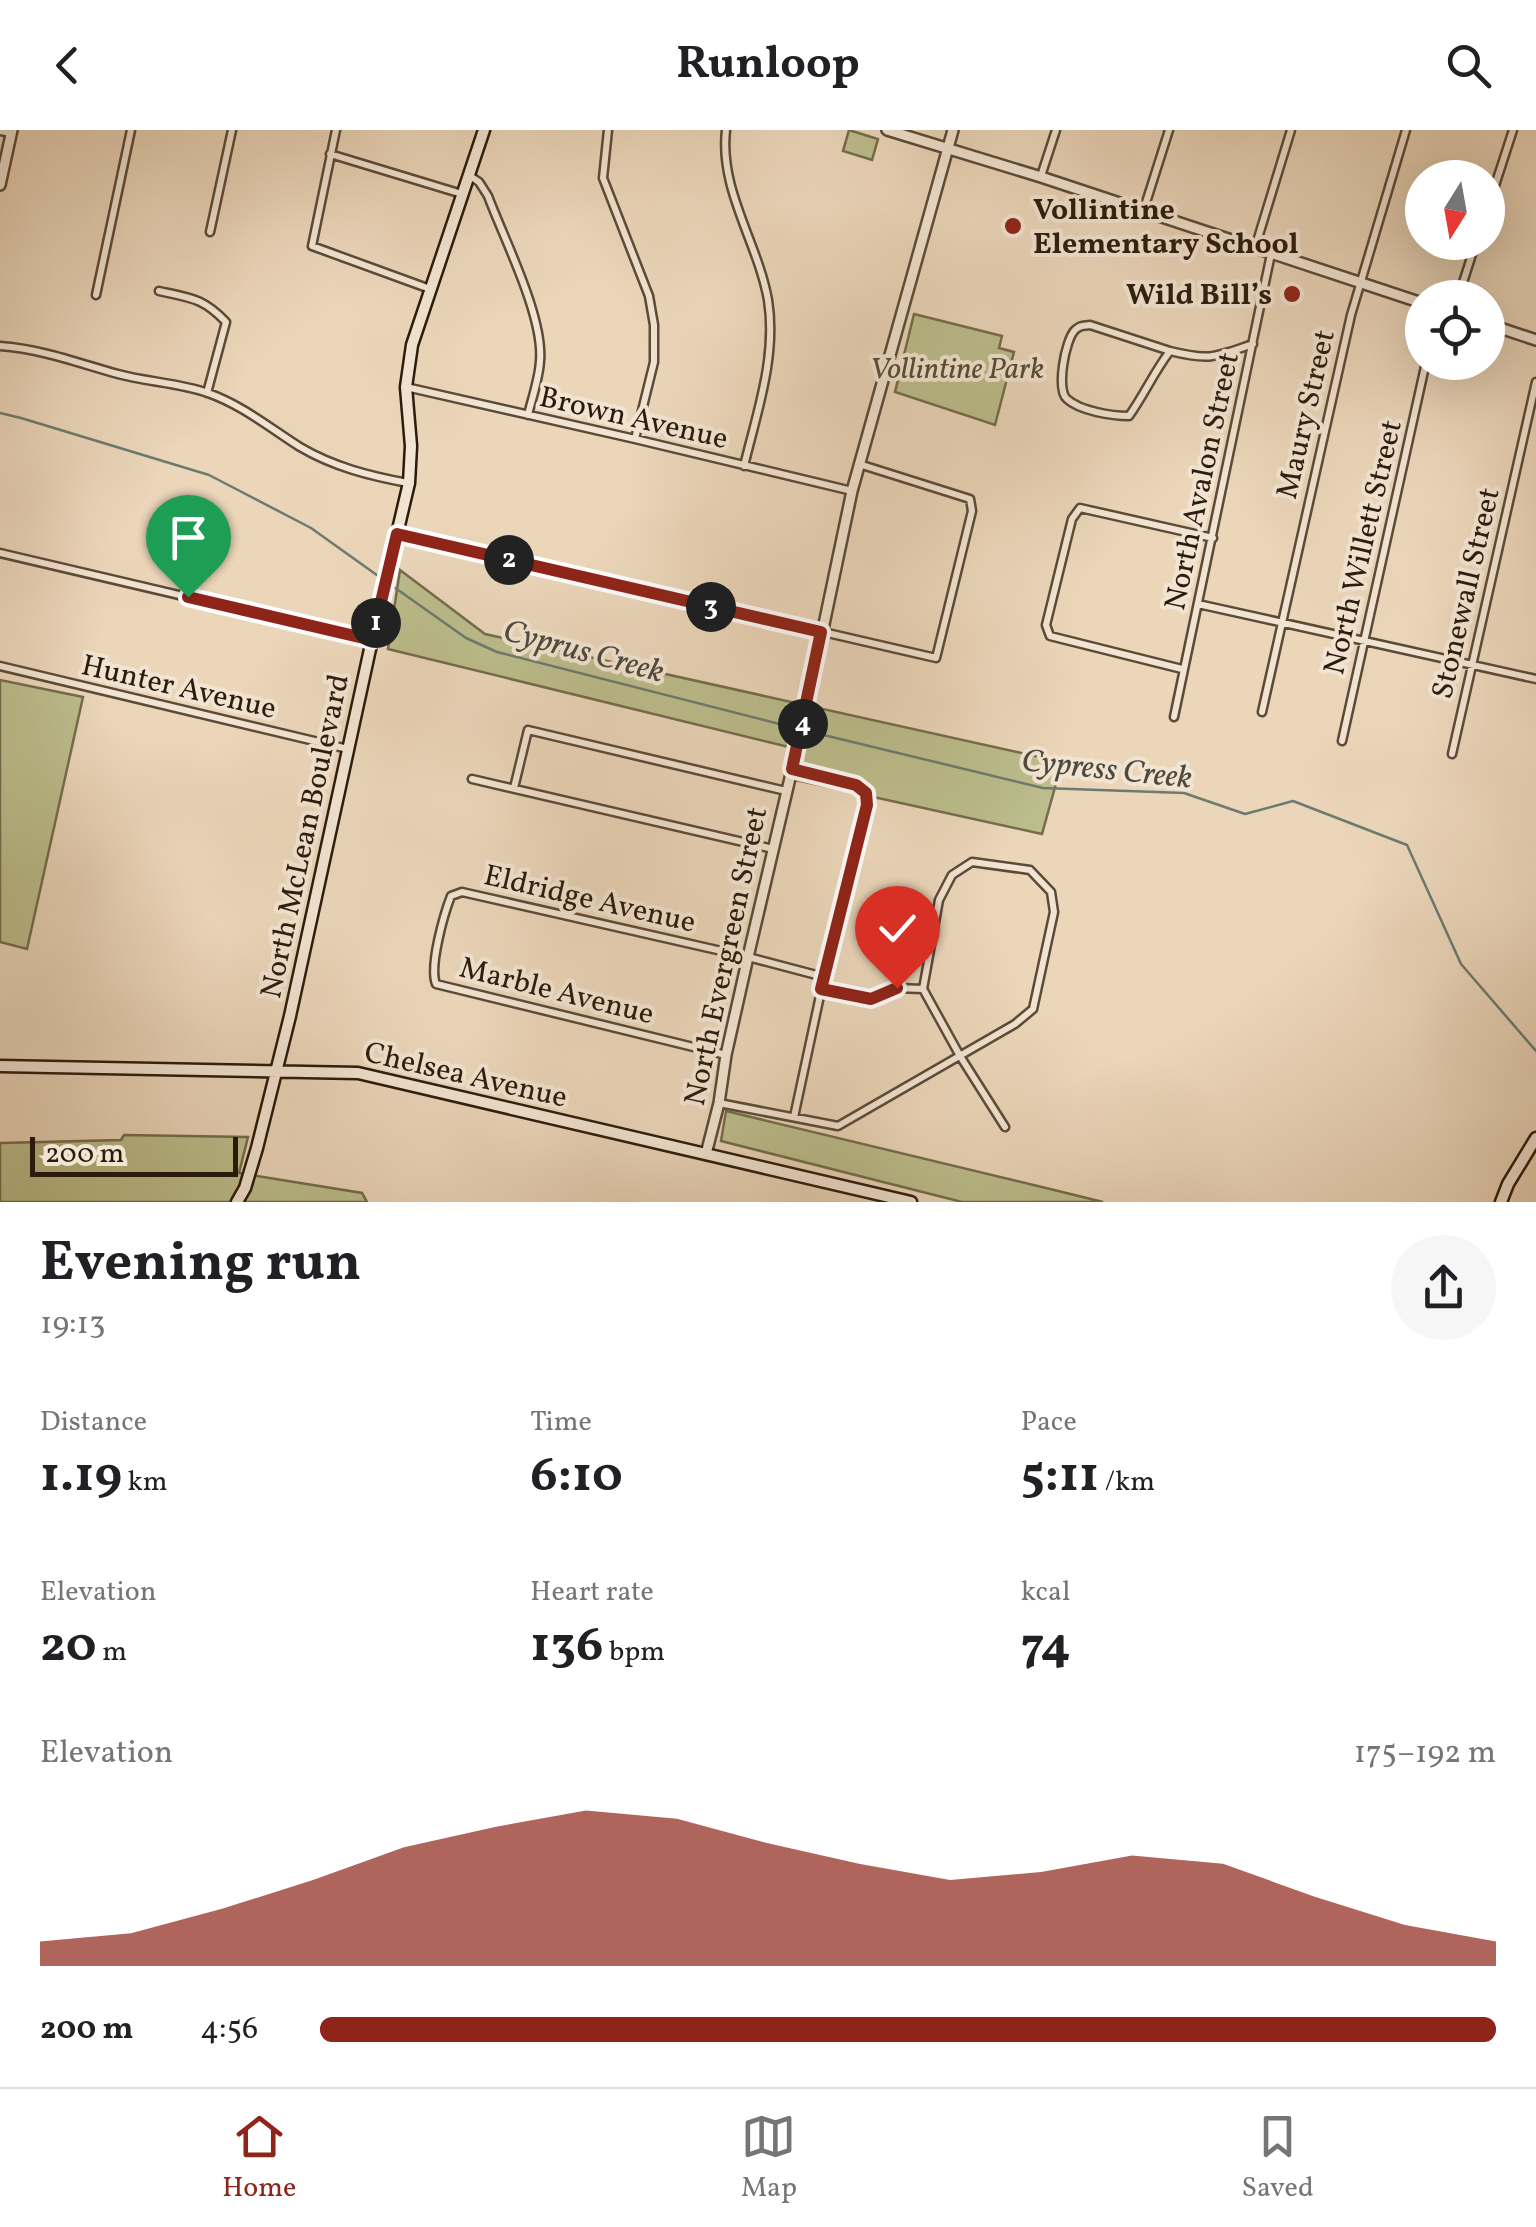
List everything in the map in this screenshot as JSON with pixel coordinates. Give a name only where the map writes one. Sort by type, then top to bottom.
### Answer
[{"type":"main road","name":"North McLean Boulevard","points":[[237,1202],[257,1148],[276,1070],[409,483],[411,446],[406,388],[412,344],[484,130]]},
{"type":"main road","name":"Chelsea Avenue","points":[[0,1066],[358,1073],[911,1202]]},
{"type":"main road","points":[[1501,1202],[1536,1138]]},
{"type":"street","points":[[96,295],[132,130]]},
{"type":"street","points":[[210,232],[232,130]]},
{"type":"street","points":[[336,130],[312,246],[430,289]]},
{"type":"street","points":[[608,130],[603,178],[648,296],[654,325],[654,362],[635,439]]},
{"type":"street","points":[[726,130],[729,180],[767,294],[770,318],[768,363],[744,466]]},
{"type":"street","points":[[886,130],[1405,298]]},
{"type":"street","name":"North Evergreen Street","points":[[706,1154],[852,491],[954,130]]},
{"type":"street","points":[[1041,177],[1056,130]]},
{"type":"street","points":[[1143,212],[1168,130]]},
{"type":"street","points":[[1255,249],[1292,130]]},
{"type":"street","name":"Maury Street","points":[[1262,712],[1359,283],[1406,130]]},
{"type":"street","points":[[1503,160],[1512,130]]},
{"type":"street","points":[[0,186],[8,132]]},
{"type":"street","points":[[330,154],[462,194]]},
{"type":"street","points":[[469,175],[488,196],[539,334],[540,361],[528,415]]},
{"type":"street","name":"North Avalon Street","points":[[1174,716],[1271,254]]},
{"type":"street","points":[[159,290],[196,298],[226,322],[207,393]]},
{"type":"street","points":[[1170,352],[1129,416],[1109,416],[1081,406],[1070,402],[1062,392],[1069,339],[1081,326],[1100,328],[1195,357],[1214,358],[1253,344]]},
{"type":"street","points":[[1505,330],[1536,340]]},
{"type":"street","points":[[0,346],[25,348],[120,375],[207,393],[332,463],[409,483]]},
{"type":"street","name":"North Willett Street","points":[[1342,740],[1422,380]]},
{"type":"street","name":"Stonewall Street","points":[[1452,754],[1536,382]]},
{"type":"street","name":"Brown Avenue","points":[[406,388],[852,491]]},
{"type":"street","points":[[397,534],[936,658],[972,510],[970,499],[860,464]]},
{"type":"street","points":[[1182,669],[1050,636],[1046,625],[1072,519],[1080,508],[1213,538]]},
{"type":"street","points":[[0,553],[372,640]]},
{"type":"street","points":[[1198,604],[1536,679]]},
{"type":"street","name":"Hunter Avenue","points":[[0,666],[348,749]]},
{"type":"street","points":[[514,788],[528,730],[786,791]]},
{"type":"street","points":[[792,769],[856,785],[866,793],[867,805],[794,1117]]},
{"type":"street","points":[[472,779],[772,849]]},
{"type":"street","points":[[718,1103],[838,1126],[960,1056],[1015,1024],[1033,1009],[1054,912],[1050,892],[1030,870],[972,862],[952,875],[939,900],[923,989],[960,1056],[1005,1128]]},
{"type":"street","name":"Eldridge Avenue","points":[[436,984],[434,964],[449,901],[462,892],[824,977]]},
{"type":"street","name":"Marble Avenue","points":[[436,984],[726,1055]]},
{"type":"street","points":[[821,989],[871,999],[897,988],[923,989]]},
{"type":"green space","points":[[849,130],[878,139],[872,160],[843,151]]},
{"type":"green space","name":"Vollintine Park","points":[[914,314],[1002,336],[999,348],[1014,352],[995,425],[895,392]]},
{"type":"green space","points":[[400,570],[485,634],[1062,762],[1042,834],[796,780],[801,750],[388,649]]},
{"type":"green space","points":[[0,680],[83,697],[27,949],[0,942]]},
{"type":"green space","points":[[726,1111],[1103,1202],[962,1202],[721,1141]]},
{"type":"green space","points":[[124,1135],[248,1137],[239,1173],[362,1193],[367,1202],[0,1202],[0,1143],[121,1140]]},
{"type":"waterway","name":"Cyprus Creek","points":[[0,413],[209,475],[311,528],[381,578]]},
{"type":"waterway","name":"Cyprus Creek","points":[[391,585],[466,638],[497,652],[799,729]]},
{"type":"waterway","name":"Cypress Creek","points":[[807,731],[1043,788],[1184,793],[1245,814],[1293,801],[1407,845],[1461,964],[1536,1051]]},
{"type":"place","name":"Vollintine Elementary School","points":[[1013,226]]},
{"type":"place","name":"Wild Bill’s","points":[[1292,294]]},
{"type":"route","points":[[188,597],[372,640],[397,534],[821,632],[792,769],[856,785],[866,793],[867,805],[821,989],[871,999],[897,988]]}]
